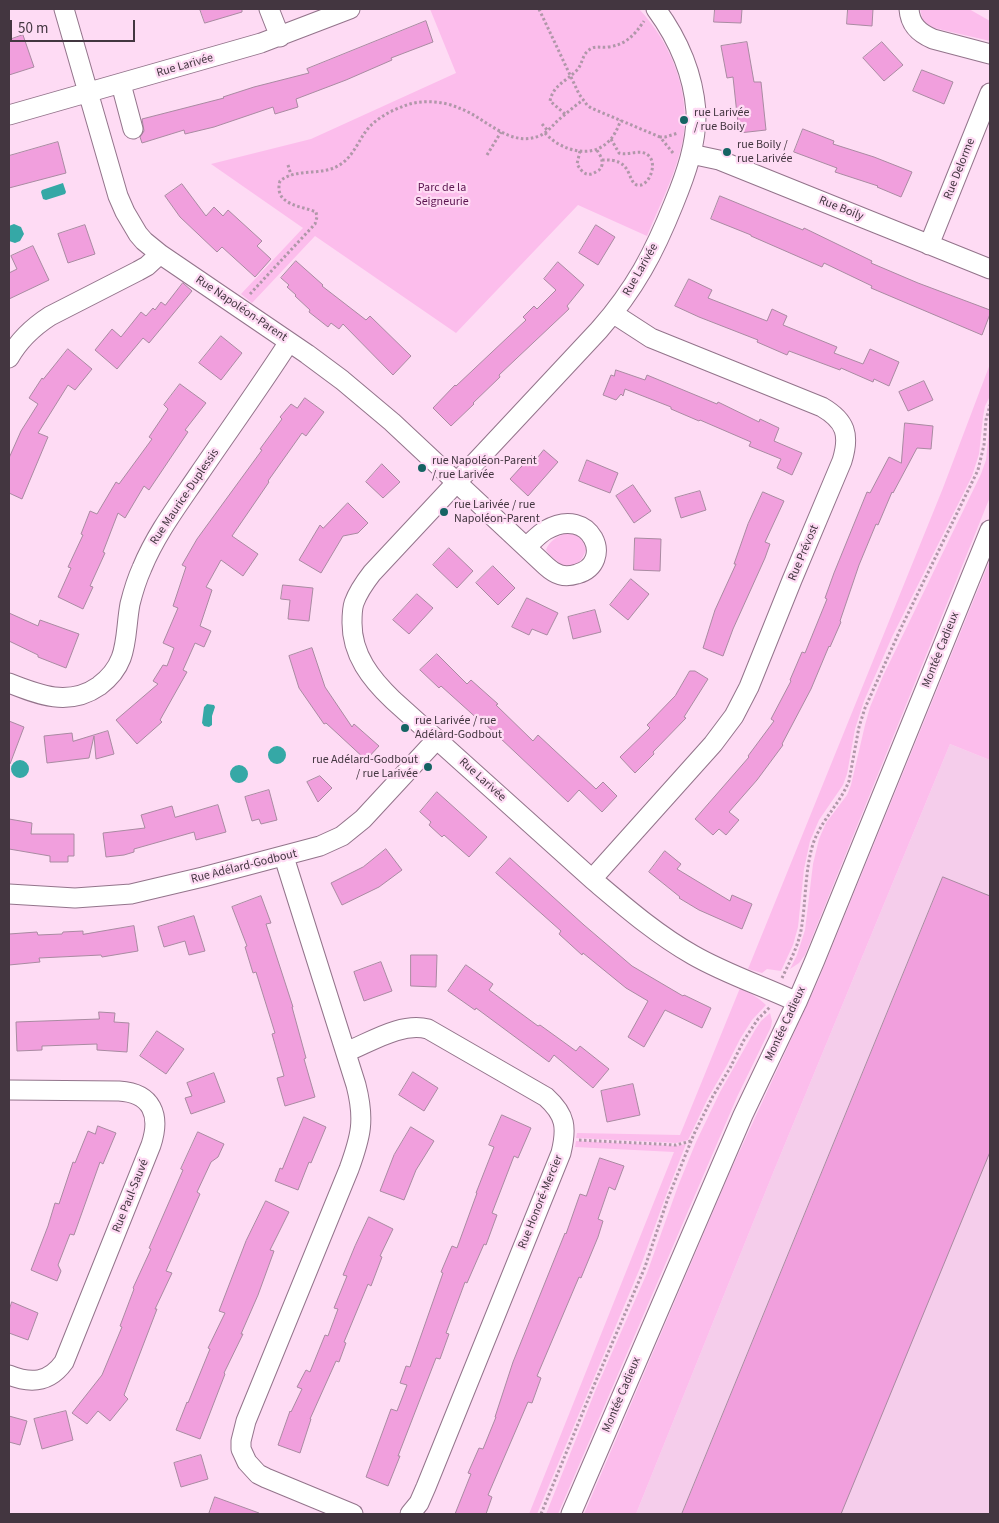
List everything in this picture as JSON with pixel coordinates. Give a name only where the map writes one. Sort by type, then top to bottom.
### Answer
[{"type":"street","points":[[64,9],[89,93]]},
{"type":"street","points":[[269,9],[280,37]]},
{"type":"street","name":"Rue Larivée","points":[[9,116],[242,49],[280,37],[321,14],[350,9]]},
{"type":"street","points":[[909,9],[913,24],[925,35],[933,39],[990,54]]},
{"type":"street","name":"Rue Larivée","points":[[651,13],[666,24],[682,53],[692,83],[696,112],[694,136],[685,155],[681,187],[651,255],[641,275],[614,314],[372,573],[353,605],[353,638],[362,664],[380,687],[592,879],[644,921],[693,955],[797,1002]]},
{"type":"street","points":[[121,84],[133,129]]},
{"type":"street","name":"Rue Napoléon-Parent","points":[[89,93],[110,172],[125,212],[144,242],[342,380],[392,422],[457,483]]},
{"type":"street","name":"Rue Delorme","points":[[929,245],[990,93]]},
{"type":"street","name":"Rue Boily","points":[[685,155],[719,160],[990,269]]},
{"type":"street","points":[[9,358],[22,339],[39,323],[147,266],[160,254]]},
{"type":"street","name":"Rue Prévost","points":[[592,879],[713,744],[734,716],[758,668],[792,580],[842,461],[846,440],[846,432],[843,425],[827,410],[651,338],[614,314]]},
{"type":"street","name":"Rue Maurice-Duplessis","points":[[9,683],[39,695],[74,697],[92,690],[114,671],[124,652],[130,603],[134,587],[154,541],[289,342]]},
{"type":"street","points":[[457,483],[526,548]]},
{"type":"street","name":"Montée Cadieux","points":[[571,1514],[743,1115],[797,1002],[990,530]]},
{"type":"street","name":"Rue Adélard-Godbout","points":[[9,894],[75,898],[131,894],[284,857],[320,846],[352,830],[437,739]]},
{"type":"street","points":[[284,857],[346,1052],[361,1107],[362,1127],[349,1169],[246,1421],[242,1449],[251,1468],[266,1478],[353,1514]]},
{"type":"street","name":"Rue Honoré-Mercier","points":[[346,1052],[400,1030],[414,1027],[428,1029],[546,1097],[558,1109],[564,1124],[564,1140],[557,1162],[426,1487],[419,1503],[410,1514]]},
{"type":"street","name":"Rue Paul-Sauvé","points":[[9,1090],[133,1092],[149,1104],[156,1122],[152,1145],[64,1362],[56,1372],[39,1380],[23,1380],[9,1375]]},
{"type":"path","points":[[546,9],[540,10],[570,76],[583,100],[591,108],[660,137],[684,131]]},
{"type":"path","points":[[565,114],[550,101],[555,88],[579,68],[584,55],[591,49],[597,47],[617,48],[624,44],[638,31],[651,13]]},
{"type":"path","points":[[559,90],[560,84]]},
{"type":"path","points":[[246,298],[315,224],[316,212],[294,206],[279,193],[280,181],[291,175],[332,169],[341,164],[350,156],[367,129],[393,110],[419,102],[445,104],[460,108],[501,132],[520,138],[533,138],[547,132],[583,100]]},
{"type":"path","points":[[490,125],[494,120]]},
{"type":"path","points":[[542,124],[554,142],[580,151],[605,144],[611,139],[621,120]]},
{"type":"path","points":[[487,155],[501,132]]},
{"type":"path","points":[[660,137],[673,153],[685,155]]},
{"type":"path","points":[[602,160],[612,160],[624,166],[634,184],[637,185],[642,184],[651,175],[653,161],[650,156],[639,152],[622,154],[611,139]]},
{"type":"path","points":[[580,151],[577,164],[582,172],[590,175],[600,170],[602,165],[602,160],[596,148]]},
{"type":"path","points":[[612,160],[618,151]]},
{"type":"path","points":[[288,165],[291,175]]},
{"type":"path","name":"Montée Cadieux","points":[[786,970],[797,945],[802,926],[809,861],[814,840],[821,825],[846,789],[851,773],[859,727],[871,695],[901,628],[978,470],[990,405]]},
{"type":"path","name":"Montée Cadieux","points":[[541,1514],[645,1267],[668,1198],[691,1141],[744,1040],[758,1019],[769,1009]]},
{"type":"path","points":[[576,1140],[676,1145],[691,1141]]},
{"type":"shaded area","points":[[63,183],[65,194],[46,200],[43,199],[42,190]]},
{"type":"shaded area","points":[[14,224],[21,227],[24,234],[20,241],[15,243],[9,241],[9,226]]},
{"type":"shaded area","points":[[207,704],[214,705],[215,707],[212,725],[209,727],[204,726],[202,723],[204,707]]},
{"type":"shaded area","points":[[950,744],[990,760],[990,1514],[636,1514],[773,1173]]},
{"type":"shaded area","points":[[273,746],[281,746],[286,751],[284,762],[273,764],[268,759],[268,751]]},
{"type":"shaded area","points":[[16,760],[24,760],[29,765],[27,776],[16,778],[11,773],[11,765]]},
{"type":"shaded area","points":[[235,765],[243,765],[248,770],[246,781],[235,783],[230,778],[230,770]]},
{"type":"green space","name":"Parc de la Seigneurie","points":[[430,9],[639,9],[660,37],[676,69],[681,86],[685,121],[677,164],[647,236],[578,205],[456,333],[315,236],[252,303],[241,294],[303,228],[211,164],[311,139],[456,73]]},
{"type":"green space","points":[[920,9],[969,9],[990,21],[990,41],[934,28],[923,21]]},
{"type":"green space","points":[[990,364],[990,396],[985,406],[979,454],[972,476],[892,637],[864,701],[855,729],[847,774],[843,785],[819,820],[810,841],[804,869],[798,927],[793,945],[781,971],[767,969],[762,973],[748,969],[943,488]]},
{"type":"green space","points":[[990,421],[990,497],[805,955],[799,963],[790,969],[797,955],[805,930],[813,864],[819,839],[826,823],[847,795],[870,707],[883,676],[981,474],[986,460]]},
{"type":"green space","points":[[566,533],[579,538],[586,550],[581,560],[571,567],[558,562],[546,550],[554,539]]},
{"type":"green space","points":[[990,560],[990,760],[950,744],[773,1173],[636,1514],[584,1514],[730,1172],[818,981]]},
{"type":"green space","points":[[740,988],[757,997],[766,1005],[752,1020],[740,1039],[688,1140],[676,1143],[576,1138],[577,1133],[680,1135]]},
{"type":"green space","points":[[770,1013],[771,1027],[737,1097],[558,1514],[546,1514],[596,1389],[647,1273],[696,1142],[720,1092],[755,1030]]},
{"type":"green space","points":[[576,1141],[676,1146],[686,1144],[640,1268],[537,1514],[529,1514],[674,1152],[575,1147]]},
{"type":"building","points":[[200,9],[242,9],[242,12],[205,23]]},
{"type":"building","points":[[715,9],[742,9],[741,23],[714,22]]},
{"type":"building","points":[[848,9],[873,9],[872,26],[847,24]]},
{"type":"building","points":[[426,21],[433,42],[391,58],[392,60],[346,80],[296,99],[298,107],[275,114],[273,107],[214,127],[185,134],[184,130],[142,143],[140,137],[144,131],[142,119],[224,98],[254,87],[309,73],[307,69]]},
{"type":"building","points":[[23,35],[34,67],[9,75],[9,40]]},
{"type":"building","points":[[747,42],[754,82],[761,82],[766,130],[739,133],[733,77],[727,78],[721,46]]},
{"type":"building","points":[[882,42],[903,65],[884,81],[863,58]]},
{"type":"building","points":[[922,70],[953,82],[944,104],[913,91]]},
{"type":"building","points":[[803,129],[834,141],[833,144],[912,172],[901,197],[878,186],[835,172],[837,168],[794,152]]},
{"type":"building","points":[[58,142],[66,173],[9,188],[9,156]]},
{"type":"building","points":[[182,184],[206,216],[214,207],[223,216],[228,210],[262,241],[257,246],[271,259],[255,277],[222,247],[217,252],[180,217],[165,196]]},
{"type":"building","points":[[720,196],[803,230],[804,228],[872,261],[871,263],[990,310],[982,335],[871,288],[872,286],[824,263],[822,267],[711,219]]},
{"type":"building","points":[[85,225],[95,254],[68,263],[58,234]]},
{"type":"building","points":[[596,225],[615,237],[598,265],[579,253]]},
{"type":"building","points":[[33,246],[49,280],[9,299],[9,273],[17,269],[11,256]]},
{"type":"building","points":[[296,261],[322,286],[366,320],[370,316],[411,356],[393,375],[343,324],[339,329],[331,323],[328,327],[309,312],[310,310],[287,287],[289,285],[281,278]]},
{"type":"building","points":[[558,262],[584,285],[567,306],[569,309],[499,375],[500,377],[451,426],[433,408],[455,385],[526,320],[523,317],[534,306],[537,309],[556,290],[544,279]]},
{"type":"building","points":[[689,279],[712,290],[708,298],[767,321],[772,309],[787,316],[783,325],[837,347],[834,353],[863,364],[870,349],[899,362],[889,386],[874,379],[873,382],[841,368],[840,370],[789,351],[787,355],[757,342],[758,340],[675,306]]},
{"type":"building","points":[[183,283],[192,291],[149,343],[143,338],[117,369],[95,350],[112,329],[121,337],[141,312],[146,316],[153,308],[155,310],[161,302],[165,305]]},
{"type":"building","points":[[221,336],[242,353],[221,380],[199,363]]},
{"type":"building","points":[[68,349],[92,369],[75,390],[68,385],[38,433],[48,437],[22,499],[9,493],[9,458],[21,431],[38,404],[29,398],[42,378]]},
{"type":"building","points":[[616,370],[645,380],[647,375],[717,404],[718,402],[759,422],[760,419],[779,428],[774,441],[802,453],[792,475],[777,468],[781,459],[749,446],[751,442],[671,409],[671,407],[625,389],[623,396],[621,394],[616,400],[603,395],[611,375],[614,376]]},
{"type":"building","points":[[924,381],[933,400],[908,411],[899,392]]},
{"type":"building","points":[[180,384],[206,403],[185,430],[188,432],[149,490],[144,486],[125,518],[118,513],[103,552],[105,553],[90,586],[93,587],[83,609],[58,597],[71,568],[68,567],[83,535],[81,534],[90,511],[97,514],[116,482],[119,484],[152,439],[149,437],[168,409],[164,405]]},
{"type":"building","points":[[305,398],[324,412],[306,436],[302,433],[232,536],[258,554],[243,576],[221,560],[206,587],[212,590],[200,626],[211,631],[204,647],[195,643],[183,670],[187,672],[160,720],[162,722],[137,744],[116,720],[158,684],[153,681],[163,665],[167,666],[174,648],[163,643],[178,608],[173,606],[186,567],[182,565],[197,539],[262,450],[260,449],[282,419],[280,417],[291,404],[297,408]]},
{"type":"building","points":[[905,423],[933,426],[931,449],[917,448],[892,492],[878,525],[876,524],[859,565],[841,622],[783,745],[757,780],[729,812],[739,820],[726,835],[719,829],[713,835],[695,819],[749,757],[774,721],[771,719],[791,681],[802,652],[805,653],[827,599],[825,598],[834,573],[867,492],[870,493],[889,457],[901,463]]},
{"type":"building","points":[[544,450],[558,462],[528,496],[510,479],[532,455],[536,459]]},
{"type":"building","points":[[587,460],[618,473],[610,493],[579,481]]},
{"type":"building","points":[[382,464],[400,482],[383,498],[366,482]]},
{"type":"building","points":[[633,485],[651,511],[634,523],[616,496]]},
{"type":"building","points":[[700,491],[706,510],[681,518],[675,498]]},
{"type":"building","points":[[763,492],[784,501],[765,542],[770,544],[765,558],[723,656],[703,648],[715,610],[736,564],[734,564],[748,524]]},
{"type":"building","points":[[348,503],[368,523],[358,533],[343,536],[321,573],[299,560],[320,525],[323,528]]},
{"type":"building","points":[[635,538],[661,539],[660,571],[634,570]]},
{"type":"building","points":[[449,548],[473,571],[457,588],[433,565]]},
{"type":"building","points":[[493,566],[515,588],[498,605],[476,583]]},
{"type":"building","points":[[631,579],[649,594],[628,620],[610,605]]},
{"type":"building","points":[[283,585],[313,588],[309,621],[288,619],[290,600],[281,599]]},
{"type":"building","points":[[417,594],[433,608],[409,634],[393,620]]},
{"type":"building","points":[[527,598],[558,613],[547,635],[532,629],[529,635],[512,627]]},
{"type":"building","points":[[595,610],[601,632],[573,639],[568,617]]},
{"type":"building","points":[[9,613],[38,626],[40,620],[79,634],[66,668],[38,657],[38,655],[9,641]]},
{"type":"building","points":[[312,648],[325,687],[352,727],[354,724],[379,746],[366,760],[326,723],[324,724],[299,688],[289,656]]},
{"type":"building","points":[[437,654],[467,684],[471,680],[498,704],[496,705],[533,741],[538,735],[596,789],[603,782],[617,796],[602,812],[579,790],[568,802],[482,721],[441,686],[439,688],[420,670]]},
{"type":"building","points":[[690,671],[695,671],[708,679],[684,717],[686,718],[635,773],[620,757],[650,728],[647,725],[675,696]]},
{"type":"building","points":[[9,721],[24,727],[10,764],[9,764]]},
{"type":"building","points":[[108,731],[114,754],[96,759],[94,736],[89,758],[47,763],[44,736],[72,733],[73,741]]},
{"type":"building","points":[[320,776],[332,788],[318,802],[307,782]]},
{"type":"building","points":[[269,790],[277,820],[261,824],[259,819],[252,821],[245,797]]},
{"type":"building","points":[[437,792],[487,837],[469,857],[444,835],[442,837],[429,825],[431,822],[420,812]]},
{"type":"building","points":[[218,805],[226,832],[196,840],[194,832],[134,849],[134,852],[124,855],[106,857],[103,833],[145,828],[141,815],[172,806],[175,817]]},
{"type":"building","points":[[9,819],[32,823],[31,834],[74,834],[74,856],[68,856],[68,862],[50,862],[50,856],[9,849]]},
{"type":"building","points":[[386,849],[402,870],[379,887],[342,905],[331,883],[363,867]]},
{"type":"building","points":[[665,851],[681,864],[677,869],[730,901],[732,895],[752,904],[742,929],[699,910],[679,898],[649,872]]},
{"type":"building","points":[[510,858],[632,966],[683,996],[711,1008],[702,1028],[665,1010],[644,1047],[628,1037],[648,1001],[626,988],[583,953],[582,955],[559,934],[561,931],[496,873]]},
{"type":"building","points":[[943,877],[990,896],[990,1152],[841,1514],[682,1514]]},
{"type":"building","points":[[261,896],[271,923],[266,924],[293,1007],[306,1058],[304,1059],[315,1097],[285,1106],[277,1078],[284,1076],[272,1034],[275,1033],[256,972],[253,973],[245,947],[247,946],[232,907]]},
{"type":"building","points":[[194,916],[205,951],[189,955],[185,941],[164,947],[158,927]]},
{"type":"building","points":[[134,926],[138,951],[102,957],[101,955],[39,958],[40,962],[9,965],[9,934],[37,932],[38,935],[83,931],[83,934]]},
{"type":"building","points":[[411,955],[437,955],[436,987],[411,986]]},
{"type":"building","points":[[381,962],[392,991],[364,1001],[354,972]]},
{"type":"building","points":[[466,965],[493,984],[489,990],[538,1026],[540,1025],[576,1051],[580,1046],[609,1069],[593,1088],[554,1055],[549,1062],[476,1008],[475,1010],[448,991]]},
{"type":"building","points":[[99,1012],[115,1013],[114,1022],[129,1023],[127,1052],[97,1050],[97,1044],[42,1046],[42,1050],[17,1051],[16,1022],[99,1019]]},
{"type":"building","points":[[157,1031],[184,1049],[166,1074],[140,1056]]},
{"type":"building","points":[[413,1072],[438,1088],[424,1111],[399,1095]]},
{"type":"building","points":[[214,1073],[225,1102],[191,1114],[185,1098],[192,1096],[187,1083]]},
{"type":"building","points":[[633,1084],[640,1115],[607,1122],[601,1091]]},
{"type":"building","points":[[502,1115],[531,1128],[518,1158],[514,1156],[492,1213],[497,1215],[486,1245],[484,1244],[467,1283],[465,1282],[446,1333],[449,1334],[440,1359],[436,1358],[388,1486],[366,1477],[391,1409],[397,1411],[407,1385],[400,1383],[406,1366],[410,1367],[443,1273],[441,1272],[452,1246],[457,1248],[494,1147],[489,1145]]},
{"type":"building","points":[[304,1117],[326,1127],[298,1190],[275,1181]]},
{"type":"building","points":[[98,1126],[116,1133],[103,1164],[100,1162],[74,1235],[70,1234],[58,1265],[61,1271],[57,1281],[31,1270],[55,1203],[59,1204],[73,1162],[75,1163],[88,1131],[95,1134]]},
{"type":"building","points":[[411,1127],[434,1141],[416,1170],[404,1200],[380,1191],[394,1155]]},
{"type":"building","points":[[198,1132],[224,1144],[218,1157],[211,1162],[197,1192],[200,1194],[166,1271],[172,1273],[155,1309],[157,1309],[124,1395],[128,1399],[110,1421],[98,1411],[87,1424],[72,1413],[102,1375],[122,1327],[120,1326],[133,1288],[151,1249],[149,1248]]},
{"type":"building","points":[[600,1158],[624,1166],[615,1190],[609,1187],[598,1219],[603,1221],[598,1237],[537,1376],[541,1378],[532,1403],[528,1402],[488,1495],[492,1497],[486,1514],[455,1514],[471,1474],[468,1473],[479,1448],[483,1449],[496,1417],[513,1362],[566,1234],[580,1194],[586,1196]]},
{"type":"building","points":[[266,1201],[289,1212],[270,1250],[274,1251],[258,1295],[241,1334],[243,1334],[224,1373],[200,1439],[176,1430],[210,1349],[208,1348],[225,1313],[219,1311],[246,1241]]},
{"type":"building","points":[[369,1217],[393,1229],[380,1256],[382,1257],[371,1286],[368,1284],[344,1342],[346,1343],[339,1362],[336,1361],[310,1419],[300,1453],[278,1445],[290,1411],[302,1389],[297,1387],[306,1370],[310,1372],[325,1335],[328,1336],[338,1309],[334,1308],[347,1276],[343,1275]]},
{"type":"building","points":[[12,1302],[38,1313],[28,1340],[9,1333],[9,1311]]},
{"type":"building","points":[[66,1411],[73,1440],[42,1449],[34,1419]]},
{"type":"building","points":[[9,1416],[27,1421],[20,1445],[9,1442]]},
{"type":"building","points":[[201,1455],[208,1479],[181,1487],[174,1463]]},
{"type":"building","points":[[215,1497],[259,1513],[259,1514],[209,1514]]},
{"type":"place","name":"rue Larivée / rue Boily","points":[[684,120]]},
{"type":"place","name":"rue Boily / rue Larivée","points":[[727,152]]},
{"type":"place","name":"rue Napoléon-Parent / rue Larivée","points":[[422,468]]},
{"type":"place","name":"rue Larivée / rue Napoléon-Parent","points":[[444,512]]},
{"type":"place","name":"rue Larivée / rue Adélard-Godbout","points":[[405,728]]},
{"type":"place","name":"rue Adélard-Godbout / rue Larivée","points":[[428,767]]}]
